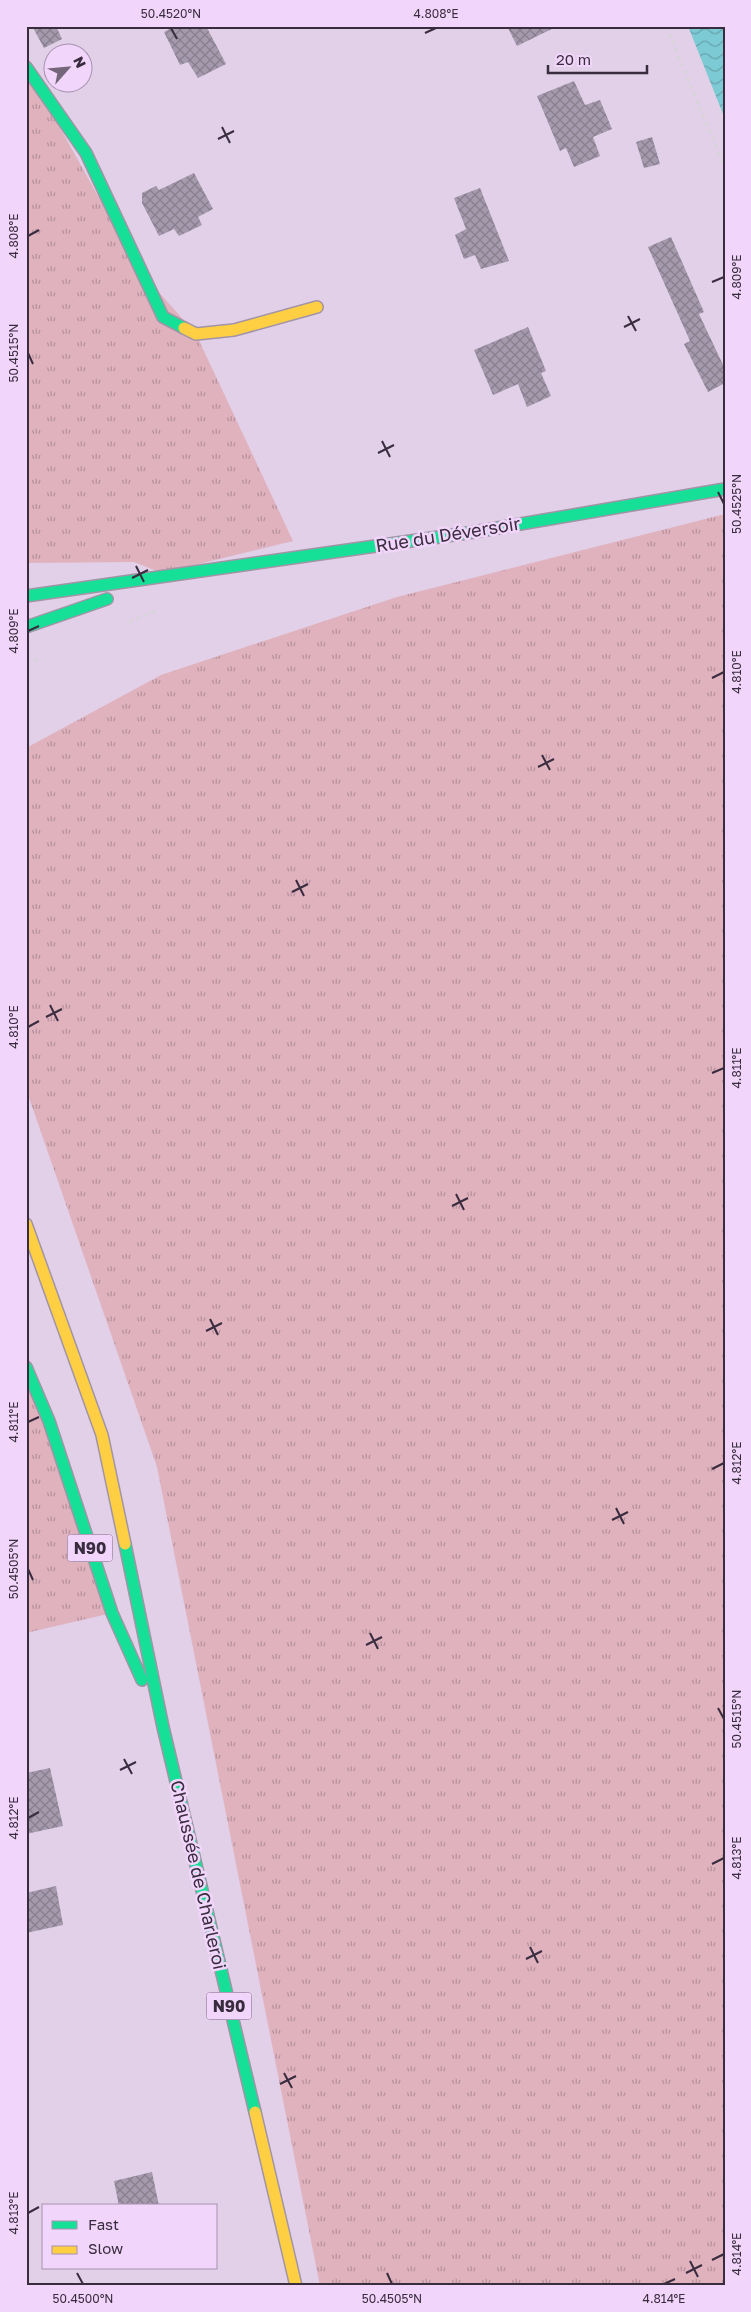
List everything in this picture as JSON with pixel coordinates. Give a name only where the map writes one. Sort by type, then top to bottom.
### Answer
[{"type":"main road","points":[[26,67],[86,153],[163,317],[196,334],[234,330],[317,307]]},
{"type":"main road","name":"Rue du Déversoir","points":[[26,596],[474,532],[725,489]]},
{"type":"main road","name":"Rue du Déversoir","points":[[26,627],[171,576]]},
{"type":"main road","name":"Chaussée de Charleroi","points":[[26,1224],[102,1435],[163,1727],[296,2286]]},
{"type":"main road","name":"Chaussée de Charleroi","points":[[26,1366],[49,1421],[112,1614],[163,1727]]},
{"type":"path","points":[[666,26],[725,168]]},
{"type":"green space","points":[[26,67],[140,271],[196,334],[293,541],[162,573],[134,562],[26,563]]},
{"type":"green space","points":[[725,514],[725,2286],[320,2286],[157,1467],[26,1089],[26,748],[161,675],[397,597]]},
{"type":"green space","points":[[26,1367],[112,1613],[26,1633]]},
{"type":"water","points":[[688,26],[725,26],[725,119]]},
{"type":"building","points":[[32,26],[56,26],[62,39],[56,42],[42,42],[42,44]]},
{"type":"building","points":[[175,26],[206,26],[226,64],[198,78],[188,62],[180,65],[164,32]]},
{"type":"building","points":[[507,26],[558,26],[517,46]]},
{"type":"building","points":[[574,81],[585,105],[600,100],[612,129],[593,137],[600,156],[574,167],[566,148],[560,151],[537,96]]},
{"type":"building","points":[[652,137],[660,164],[644,168],[636,142]]},
{"type":"building","points":[[194,173],[213,209],[198,217],[202,225],[179,236],[174,229],[159,236],[142,203],[142,193],[156,186],[159,190]]},
{"type":"building","points":[[480,188],[509,261],[481,269],[475,255],[464,259],[455,235],[466,229],[454,198]]},
{"type":"building","points":[[671,237],[704,312],[699,314],[725,369],[725,383],[708,392],[684,344],[690,341],[648,247]]},
{"type":"building","points":[[528,327],[546,371],[541,373],[551,396],[527,407],[518,384],[493,395],[474,350]]},
{"type":"building","points":[[50,1768],[63,1826],[26,1834],[26,1773]]},
{"type":"building","points":[[56,1886],[63,1925],[26,1933],[26,1893]]},
{"type":"building","points":[[152,2172],[159,2204],[119,2204],[114,2181]]},
{"type":"traffic: fast","points":[[26,67],[86,153],[163,317],[184,328]]},
{"type":"traffic: fast","points":[[26,596],[474,532],[725,489]]},
{"type":"traffic: fast","points":[[26,627],[107,599]]},
{"type":"traffic: fast","points":[[26,1367],[49,1421],[112,1613],[142,1680]]},
{"type":"traffic: fast","points":[[125,1544],[163,1727],[255,2112]]},
{"type":"traffic: slow","points":[[184,328],[196,334],[234,330],[317,307]]},
{"type":"traffic: slow","points":[[26,1224],[102,1435],[125,1544]]},
{"type":"traffic: slow","points":[[255,2112],[296,2286]]}]
